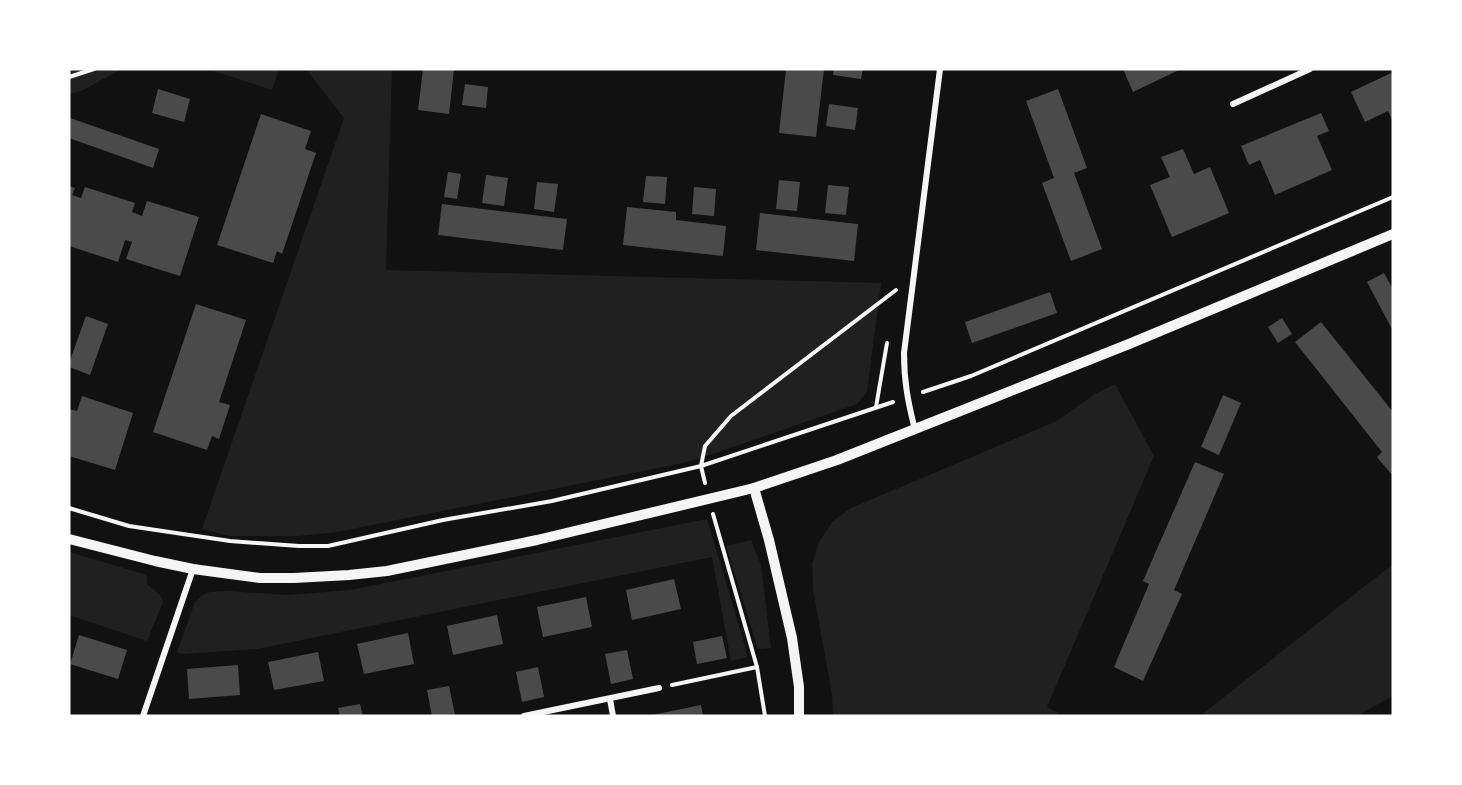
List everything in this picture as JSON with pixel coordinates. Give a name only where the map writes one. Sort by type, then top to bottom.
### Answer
[{"type":"street","points":[[915,430],[904,378],[904,353],[940,69]]},
{"type":"street","points":[[1233,104],[1310,69]]},
{"type":"street","points":[[69,539],[193,569],[260,578],[316,577],[387,571],[537,540],[754,488],[837,460],[1129,344],[1393,234]]},
{"type":"street","points":[[754,488],[792,638],[799,687],[799,716]]},
{"type":"street","points":[[144,716],[193,569]]},
{"type":"street","points":[[524,716],[659,688]]},
{"type":"street","points":[[610,699],[613,716]]},
{"type":"path","points":[[69,77],[94,69]]},
{"type":"path","points":[[69,508],[129,526],[218,540],[328,546],[443,520],[552,501],[701,466],[971,376],[1393,197]]},
{"type":"path","points":[[765,716],[757,667],[708,499],[701,466],[705,446],[731,416],[896,290]]},
{"type":"path","points":[[659,688],[757,667]]},
{"type":"shaded area","points":[[69,69],[122,69],[81,91],[69,94]]},
{"type":"shaded area","points":[[207,69],[279,69],[272,90]]},
{"type":"shaded area","points":[[306,69],[392,69],[386,270],[881,283],[867,392],[857,404],[683,463],[337,532],[299,536],[229,536],[202,529],[344,118]]},
{"type":"shaded area","points":[[1115,384],[1154,456],[1047,707],[1064,716],[833,716],[832,695],[813,589],[812,564],[819,542],[833,521],[851,508],[1057,421],[1095,394]]},
{"type":"shaded area","points":[[707,519],[747,657],[731,661],[712,557],[257,649],[182,654],[177,652],[195,602],[210,592],[288,595],[350,590]]},
{"type":"shaded area","points":[[751,540],[761,565],[771,648],[758,649],[726,546]]},
{"type":"shaded area","points":[[69,552],[147,575],[147,584],[160,595],[163,602],[147,641],[69,615]]},
{"type":"shaded area","points":[[1393,564],[1393,696],[1356,716],[1200,716]]},
{"type":"building","points":[[423,69],[454,69],[449,114],[418,110]]},
{"type":"building","points":[[786,69],[824,69],[816,137],[779,133]]},
{"type":"building","points":[[834,69],[863,69],[861,79],[833,75]]},
{"type":"building","points":[[1123,69],[1181,69],[1133,92]]},
{"type":"building","points":[[1391,73],[1393,77],[1393,122],[1388,111],[1365,122],[1351,92]]},
{"type":"building","points":[[465,84],[488,87],[486,108],[462,105]]},
{"type":"building","points":[[158,89],[190,99],[184,122],[152,113]]},
{"type":"building","points":[[1058,89],[1087,168],[1074,173],[1102,249],[1071,261],[1042,183],[1054,178],[1026,101]]},
{"type":"building","points":[[829,104],[858,108],[855,130],[826,126]]},
{"type":"building","points":[[1321,113],[1329,131],[1317,136],[1332,170],[1275,195],[1260,160],[1249,165],[1241,146]]},
{"type":"building","points":[[261,114],[311,131],[305,149],[316,153],[282,254],[277,251],[273,263],[217,245]]},
{"type":"building","points":[[70,118],[159,149],[153,168],[69,138]]},
{"type":"building","points":[[1183,149],[1194,174],[1210,167],[1229,213],[1172,237],[1150,185],[1170,177],[1161,157]]},
{"type":"building","points":[[448,172],[461,174],[457,199],[444,197]]},
{"type":"building","points":[[486,175],[508,178],[504,206],[482,203]]},
{"type":"building","points":[[646,176],[667,177],[665,204],[643,202]]},
{"type":"building","points":[[779,180],[800,182],[797,211],[776,209]]},
{"type":"building","points":[[537,182],[558,184],[554,212],[534,209]]},
{"type":"building","points":[[828,185],[849,187],[846,215],[825,213]]},
{"type":"building","points":[[69,186],[75,188],[72,195],[81,198],[85,187],[135,203],[132,212],[142,216],[147,201],[199,217],[180,276],[126,259],[132,242],[125,240],[118,262],[69,246]]},
{"type":"building","points":[[694,187],[716,189],[714,216],[692,214]]},
{"type":"building","points":[[442,204],[567,219],[563,250],[438,235]]},
{"type":"building","points":[[627,207],[676,212],[676,220],[726,226],[723,256],[623,245]]},
{"type":"building","points":[[760,213],[858,224],[854,261],[756,250]]},
{"type":"building","points":[[1384,273],[1393,289],[1393,331],[1367,282]]},
{"type":"building","points":[[1050,292],[1057,313],[972,343],[965,322]]},
{"type":"building","points":[[196,304],[246,320],[219,402],[230,405],[219,439],[212,436],[207,450],[153,432]]},
{"type":"building","points":[[86,316],[108,324],[90,375],[69,367]]},
{"type":"building","points":[[1282,318],[1292,334],[1278,343],[1268,327]]},
{"type":"building","points":[[1321,322],[1393,412],[1393,476],[1377,457],[1382,452],[1295,342]]},
{"type":"building","points":[[1223,395],[1241,403],[1219,455],[1201,447]]},
{"type":"building","points":[[82,396],[133,413],[115,470],[69,456],[69,409],[77,411]]},
{"type":"building","points":[[1195,462],[1224,474],[1174,590],[1182,594],[1143,681],[1114,667],[1149,584],[1143,581]]},
{"type":"building","points":[[674,579],[681,609],[632,620],[626,590]]},
{"type":"building","points":[[586,597],[592,627],[543,637],[537,607]]},
{"type":"building","points":[[497,615],[503,644],[453,655],[447,626]]},
{"type":"building","points":[[408,633],[414,664],[364,674],[357,644]]},
{"type":"building","points":[[79,635],[127,650],[118,679],[70,664]]},
{"type":"building","points":[[722,636],[727,658],[697,664],[693,642]]},
{"type":"building","points":[[627,650],[633,679],[611,684],[605,654]]},
{"type":"building","points":[[318,652],[324,681],[274,690],[268,662]]},
{"type":"building","points":[[238,665],[240,695],[189,699],[187,669]]},
{"type":"building","points":[[538,667],[544,697],[522,702],[516,672]]},
{"type":"building","points":[[449,686],[455,715],[432,716],[427,690]]},
{"type":"building","points":[[360,704],[363,716],[340,716],[338,708]]},
{"type":"building","points":[[701,705],[703,716],[652,716],[652,715]]}]
